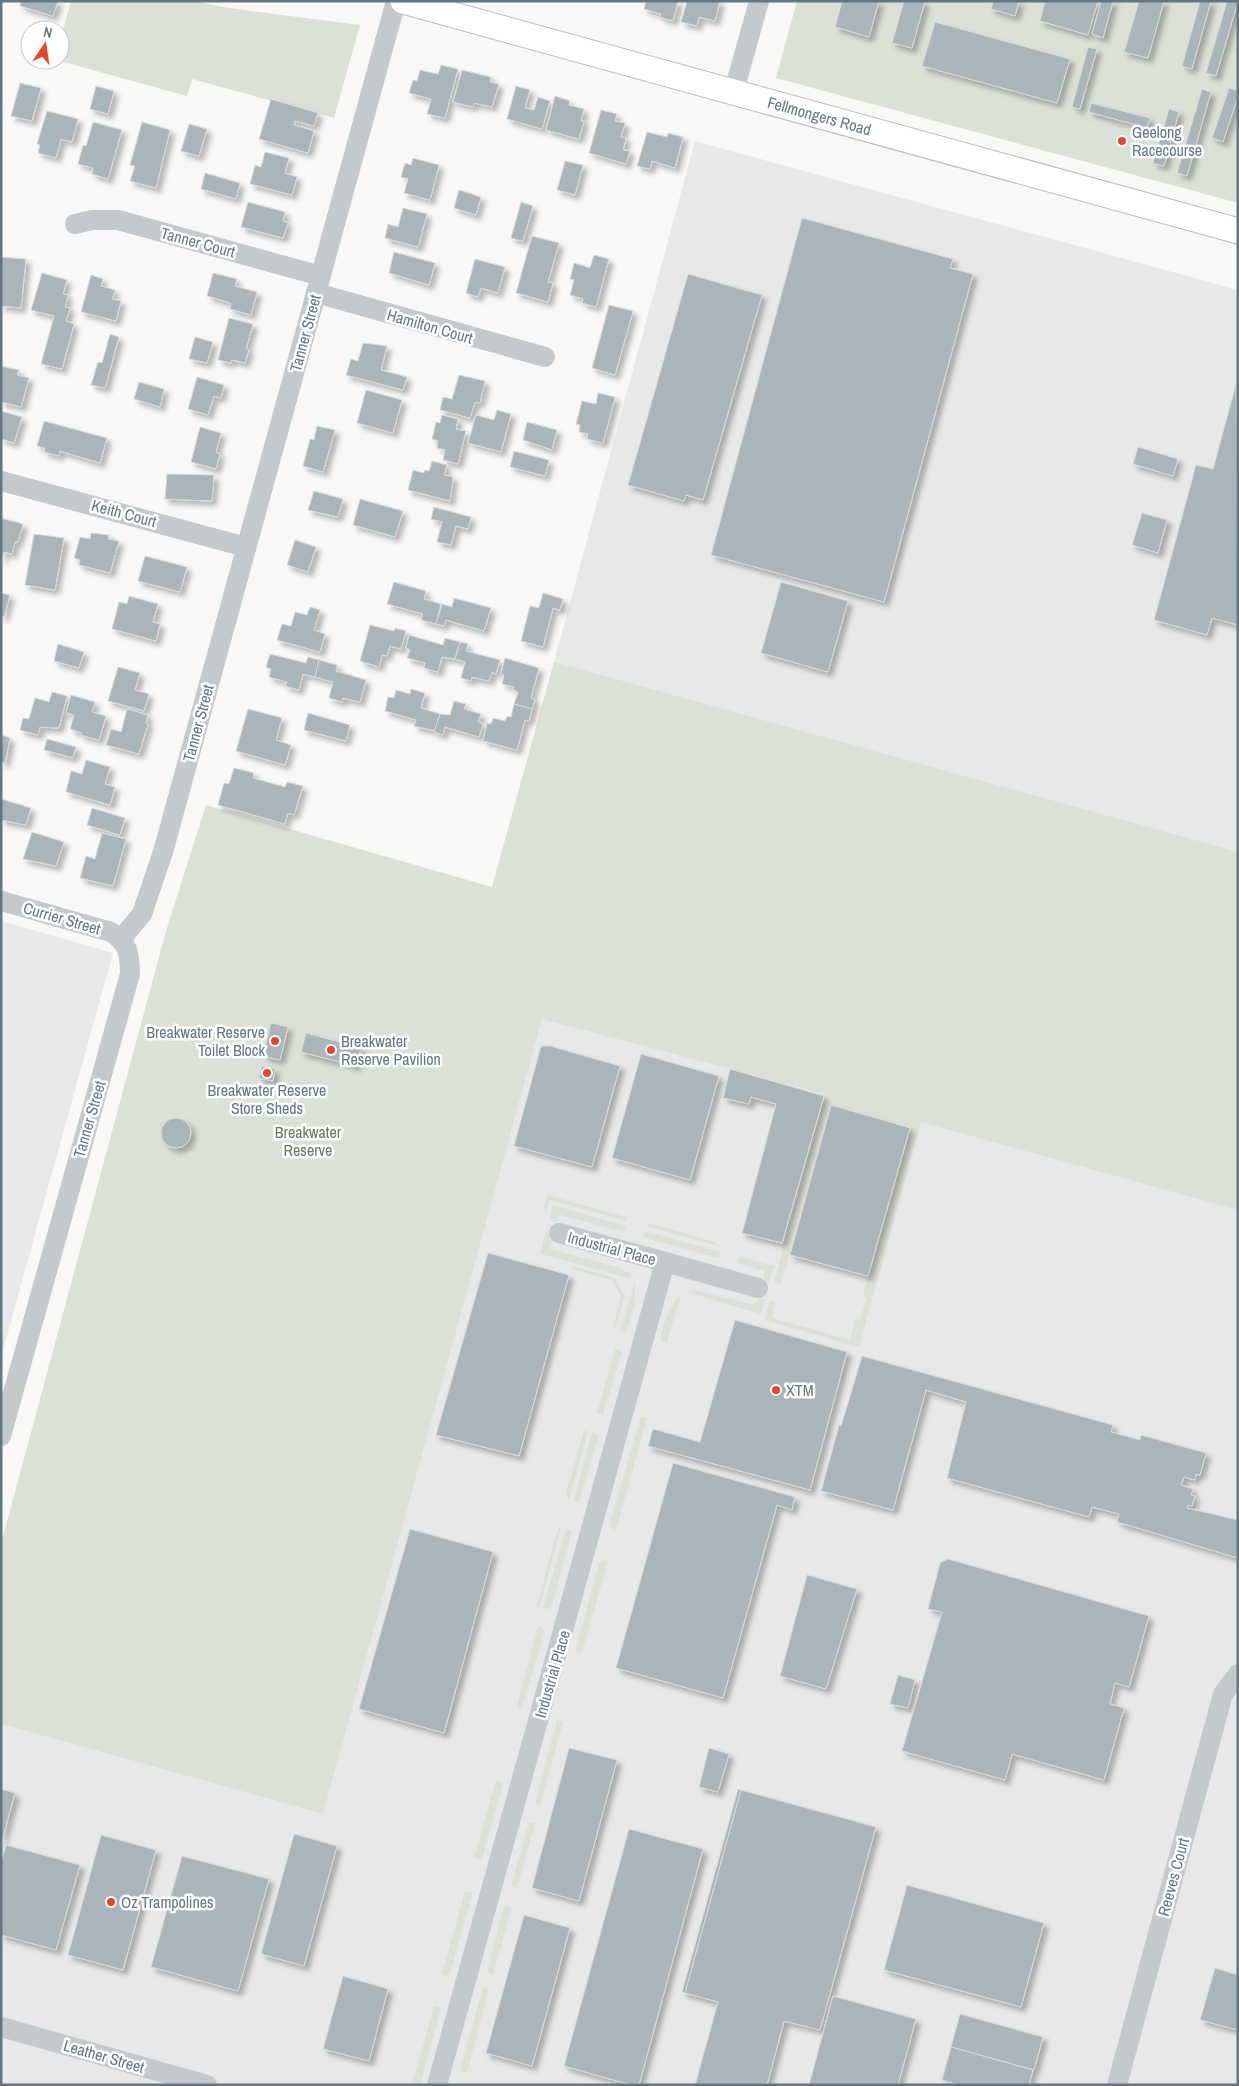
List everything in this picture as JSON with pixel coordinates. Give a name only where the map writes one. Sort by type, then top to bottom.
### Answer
[{"type":"main road","name":"Fellmongers Road","points":[[403,1],[1238,231]]},
{"type":"street","name":"Tanner Street","points":[[1,1436],[130,974],[130,950],[121,939],[142,914],[149,896],[396,1]]},
{"type":"street","points":[[734,91],[759,1]]},
{"type":"street","name":"Tanner Court","points":[[75,224],[92,220],[118,220],[318,284]]},
{"type":"street","name":"Hamilton Court","points":[[318,284],[545,357]]},
{"type":"street","name":"Keith Court","points":[[1,481],[246,546]]},
{"type":"street","name":"Currier Street","points":[[1,901],[111,932],[121,939]]},
{"type":"street","name":"Industrial Place","points":[[559,1233],[758,1288]]},
{"type":"street","name":"Industrial Place","points":[[437,2085],[666,1262]]},
{"type":"street","name":"Reeves Court","points":[[1117,2085],[1223,1694],[1238,1674]]},
{"type":"street","name":"Leather Street","points":[[1,2027],[207,2085]]},
{"type":"shaded area","points":[[695,141],[1238,290],[1238,2085],[1,2085],[1,1724],[323,1814],[479,1240],[493,887]]},
{"type":"shaded area","points":[[1,921],[113,953],[1,1357]]},
{"type":"green space","points":[[71,1],[195,1],[228,8],[360,25],[334,118],[192,79],[187,96],[70,64],[70,20],[66,20]]},
{"type":"green space","name":"Geelong Racecourse","points":[[797,1],[1238,1],[1238,203],[776,78]]},
{"type":"green space","name":"Breakwater Reserve","points":[[554,662],[1238,852],[1238,1210],[921,1122],[859,1347],[765,1320],[770,1300],[775,1303],[772,1318],[850,1340],[855,1320],[860,1320],[866,1299],[863,1296],[868,1276],[910,1128],[831,1105],[781,1284],[774,1282],[825,1094],[542,1019],[323,1814],[1,1724],[1,1544],[166,931],[206,805],[492,887]]},
{"type":"green space","points":[[548,1195],[626,1217],[627,1221],[550,1200],[546,1212],[544,1208]]},
{"type":"green space","points":[[553,1205],[626,1226],[624,1232],[559,1215],[556,1222],[550,1218]]},
{"type":"green space","points":[[651,1224],[712,1241],[722,1247],[646,1226]]},
{"type":"green space","points":[[546,1231],[554,1236],[550,1249],[617,1267],[632,1275],[629,1278],[540,1254]]},
{"type":"green space","points":[[644,1231],[720,1252],[719,1258],[645,1238],[643,1236]]},
{"type":"green space","points":[[739,1257],[774,1266],[769,1281],[764,1279],[764,1271],[737,1263]]},
{"type":"green space","points":[[572,1266],[614,1278],[625,1296],[615,1329],[613,1327],[621,1296],[612,1280],[572,1269]]},
{"type":"green space","points":[[635,1282],[635,1303],[626,1332],[620,1331]]},
{"type":"green space","points":[[694,1290],[755,1305],[758,1298],[765,1299],[761,1314],[686,1292]]},
{"type":"green space","points":[[681,1295],[667,1343],[661,1342],[662,1329],[666,1317]]},
{"type":"green space","points":[[615,1349],[622,1352],[603,1415],[597,1413]]},
{"type":"green space","points":[[641,1417],[647,1418],[616,1531],[609,1525]]},
{"type":"green space","points":[[584,1431],[588,1431],[569,1500],[566,1494]]},
{"type":"green space","points":[[592,1432],[599,1435],[579,1502],[574,1501]]},
{"type":"green space","points":[[559,1526],[561,1527],[539,1608],[537,1605]]},
{"type":"green space","points":[[566,1528],[572,1531],[551,1609],[543,1608]]},
{"type":"green space","points":[[602,1560],[608,1561],[582,1653],[575,1652],[599,1563]]},
{"type":"green space","points":[[538,1626],[545,1630],[522,1708],[517,1706]]},
{"type":"green space","points":[[557,1720],[563,1722],[540,1806],[535,1804]]},
{"type":"green space","points":[[496,1780],[503,1784],[483,1856],[481,1859],[474,1858]]},
{"type":"green space","points":[[529,1822],[535,1823],[517,1889],[511,1885]]},
{"type":"green space","points":[[465,1891],[472,1893],[472,1896],[449,1976],[442,1974]]},
{"type":"green space","points":[[506,1906],[512,1907],[493,1975],[487,1971],[503,1909]]},
{"type":"green space","points":[[483,1987],[489,1989],[467,2073],[460,2071]]},
{"type":"green space","points":[[434,2006],[441,2008],[422,2079],[420,2085],[412,2085]]},
{"type":"building","points":[[19,1],[58,1],[53,16],[20,6],[21,2]]},
{"type":"building","points":[[646,1],[678,1],[673,21],[660,17],[661,14],[644,9]]},
{"type":"building","points":[[687,1],[720,1],[715,21],[699,17],[697,26],[681,22]]},
{"type":"building","points":[[842,1],[879,1],[869,37],[835,27]]},
{"type":"building","points":[[904,1],[925,1],[912,48],[892,43]]},
{"type":"building","points":[[993,1],[1019,1],[1015,16],[991,9]]},
{"type":"building","points":[[1045,1],[1098,1],[1088,35],[1040,21]]},
{"type":"building","points":[[1101,1],[1113,1],[1103,38],[1092,34]]},
{"type":"building","points":[[1139,1],[1164,1],[1148,58],[1124,52]]},
{"type":"building","points":[[1200,1],[1211,1],[1192,69],[1182,66]]},
{"type":"building","points":[[1227,1],[1238,1],[1216,76],[1206,73]]},
{"type":"building","points":[[935,22],[1070,59],[1057,103],[922,66]]},
{"type":"building","points":[[1088,47],[1097,49],[1080,109],[1072,107]]},
{"type":"building","points":[[441,65],[458,69],[445,118],[427,114],[431,99],[409,93],[413,80],[417,81],[420,70],[438,74]]},
{"type":"building","points":[[462,70],[491,77],[490,82],[499,84],[492,107],[474,103],[473,107],[453,102]]},
{"type":"building","points":[[20,83],[41,88],[32,121],[11,116]]},
{"type":"building","points":[[96,86],[114,91],[108,114],[90,109]]},
{"type":"building","points":[[516,86],[530,90],[525,108],[534,110],[538,97],[550,101],[542,129],[507,119]]},
{"type":"building","points":[[1229,88],[1238,91],[1238,96],[1223,142],[1212,138]]},
{"type":"building","points":[[1202,89],[1211,92],[1187,176],[1177,173]]},
{"type":"building","points":[[555,96],[570,101],[569,105],[584,109],[581,121],[584,121],[579,139],[546,130]]},
{"type":"building","points":[[271,99],[318,113],[314,126],[295,121],[294,125],[314,131],[308,153],[259,139]]},
{"type":"building","points":[[1091,103],[1150,118],[1147,128],[1089,112]]},
{"type":"building","points":[[1169,109],[1179,112],[1164,166],[1153,163]]},
{"type":"building","points":[[601,110],[617,114],[615,121],[625,123],[621,137],[626,138],[623,150],[630,151],[626,164],[589,153]]},
{"type":"building","points":[[47,111],[78,119],[72,142],[61,139],[56,158],[38,153],[40,145],[37,144]]},
{"type":"building","points":[[93,122],[122,130],[108,179],[92,174],[93,168],[78,164],[83,145],[86,146]]},
{"type":"building","points":[[142,122],[170,130],[156,188],[130,181],[135,166],[130,165]]},
{"type":"building","points":[[189,124],[207,129],[199,156],[181,151]]},
{"type":"building","points":[[647,132],[667,137],[668,133],[683,137],[675,168],[652,161],[650,169],[637,166]]},
{"type":"building","points":[[265,152],[289,158],[285,173],[297,177],[292,195],[250,184],[255,165],[261,167]]},
{"type":"building","points":[[413,158],[439,165],[430,200],[404,193],[408,179],[401,177],[405,163],[411,165]]},
{"type":"building","points":[[565,161],[583,165],[575,195],[557,190]]},
{"type":"building","points":[[205,173],[240,183],[236,199],[201,189]]},
{"type":"building","points":[[459,190],[481,197],[476,215],[454,208]]},
{"type":"building","points":[[248,202],[285,212],[283,221],[288,223],[283,238],[241,227]]},
{"type":"building","points":[[521,202],[533,206],[523,241],[511,238]]},
{"type":"building","points":[[403,208],[427,214],[418,247],[385,238],[388,224],[398,227]]},
{"type":"building","points":[[802,218],[953,259],[950,268],[973,274],[884,602],[711,555]]},
{"type":"building","points":[[532,236],[559,243],[548,282],[553,283],[548,302],[516,293]]},
{"type":"building","points":[[394,252],[435,263],[429,285],[389,273]]},
{"type":"building","points":[[594,255],[609,259],[596,307],[582,303],[583,299],[570,295],[574,280],[570,279],[574,263],[590,268]]},
{"type":"building","points":[[1,257],[26,259],[21,308],[1,306]]},
{"type":"building","points":[[475,259],[505,267],[498,293],[481,288],[478,297],[466,293]]},
{"type":"building","points":[[42,273],[67,280],[63,294],[68,295],[65,307],[70,308],[66,321],[74,324],[62,369],[41,364],[54,316],[31,310]]},
{"type":"building","points":[[213,273],[237,279],[235,286],[257,292],[251,315],[230,309],[231,303],[207,296]]},
{"type":"building","points":[[688,274],[762,295],[703,500],[686,495],[684,501],[628,485]]},
{"type":"building","points":[[91,275],[103,279],[101,286],[115,290],[112,299],[121,301],[116,321],[81,312]]},
{"type":"building","points":[[609,305],[633,311],[615,375],[592,368]]},
{"type":"building","points":[[229,318],[253,324],[246,349],[249,350],[245,363],[232,360],[231,363],[218,360]]},
{"type":"building","points":[[110,334],[119,337],[105,388],[91,385],[98,362],[102,363]]},
{"type":"building","points":[[195,337],[213,342],[207,363],[189,359]]},
{"type":"building","points":[[363,343],[387,346],[381,370],[407,377],[403,390],[346,375],[351,359],[358,361]]},
{"type":"building","points":[[1,366],[19,370],[17,375],[29,378],[21,407],[1,402]]},
{"type":"building","points":[[459,375],[485,381],[480,403],[475,402],[470,418],[440,410],[443,397],[452,399]]},
{"type":"building","points":[[197,377],[224,385],[221,398],[214,396],[208,415],[188,409]]},
{"type":"building","points":[[139,382],[164,389],[160,407],[134,399]]},
{"type":"building","points":[[1236,384],[1238,625],[1212,618],[1207,635],[1154,620],[1196,465],[1213,469]]},
{"type":"building","points":[[366,390],[402,400],[393,433],[357,423]]},
{"type":"building","points":[[598,393],[615,397],[603,443],[587,439],[588,434],[579,432],[580,425],[576,424],[582,401],[596,404]]},
{"type":"building","points":[[497,410],[511,414],[501,452],[468,443],[476,415],[494,420]]},
{"type":"building","points":[[1,411],[22,417],[14,443],[1,439]]},
{"type":"building","points":[[442,415],[458,419],[456,429],[466,431],[458,464],[443,460],[445,450],[437,448],[438,441],[432,439],[436,422],[440,423]]},
{"type":"building","points":[[44,421],[107,438],[100,463],[60,451],[59,456],[44,452],[45,448],[37,446]]},
{"type":"building","points":[[527,422],[557,430],[552,450],[523,440]]},
{"type":"building","points":[[317,426],[335,430],[323,472],[303,466],[310,439],[314,440]]},
{"type":"building","points":[[200,427],[221,433],[216,452],[220,454],[216,469],[191,462]]},
{"type":"building","points":[[1138,447],[1178,459],[1173,476],[1133,464]]},
{"type":"building","points":[[514,451],[549,460],[545,476],[510,467]]},
{"type":"building","points":[[432,461],[447,465],[444,475],[453,477],[450,501],[408,490],[413,470],[424,473],[425,470],[429,471]]},
{"type":"building","points":[[167,474],[214,475],[212,501],[165,499]]},
{"type":"building","points":[[314,491],[343,499],[338,517],[308,510]]},
{"type":"building","points":[[360,499],[403,511],[395,537],[353,525]]},
{"type":"building","points":[[434,507],[471,517],[468,529],[456,526],[451,545],[437,542],[442,522],[431,519]]},
{"type":"building","points":[[1142,513],[1167,520],[1158,553],[1132,545]]},
{"type":"building","points":[[1,518],[23,524],[18,542],[15,542],[12,554],[4,552],[1,561]]},
{"type":"building","points":[[91,533],[109,535],[108,539],[119,541],[110,573],[79,565],[80,560],[74,558],[80,537],[90,539]]},
{"type":"building","points":[[34,534],[64,538],[55,590],[25,585]]},
{"type":"building","points":[[295,540],[316,547],[308,572],[287,565]]},
{"type":"building","points":[[145,556],[187,567],[180,592],[138,581]]},
{"type":"building","points":[[394,582],[426,591],[424,599],[441,604],[436,624],[421,620],[423,614],[387,604]]},
{"type":"building","points":[[781,582],[848,601],[828,672],[761,653]]},
{"type":"building","points":[[1,593],[10,595],[4,617],[1,616]]},
{"type":"building","points":[[543,593],[563,599],[560,610],[553,608],[543,647],[521,641],[530,606],[539,608]]},
{"type":"building","points":[[129,596],[158,604],[153,622],[160,624],[156,641],[112,629],[119,602],[127,604]]},
{"type":"building","points":[[454,598],[491,608],[484,631],[446,620],[444,626],[436,624],[442,604],[452,607]]},
{"type":"building","points":[[310,607],[320,610],[314,630],[325,634],[320,652],[277,640],[282,624],[291,626],[295,612],[307,615]]},
{"type":"building","points":[[370,625],[394,631],[395,628],[406,631],[401,649],[390,646],[387,656],[382,655],[379,667],[360,661]]},
{"type":"building","points":[[409,635],[443,645],[445,638],[460,642],[455,659],[442,657],[438,672],[424,668],[425,663],[407,658],[410,650],[406,648]]},
{"type":"building","points":[[460,642],[468,644],[466,651],[500,660],[496,674],[492,672],[489,681],[472,677],[471,681],[461,678],[465,662],[455,659]]},
{"type":"building","points":[[58,644],[84,652],[79,668],[54,661]]},
{"type":"building","points":[[270,654],[306,663],[308,657],[320,660],[315,677],[303,674],[299,690],[285,686],[287,682],[269,677],[271,669],[266,667]]},
{"type":"building","points":[[505,658],[539,668],[531,698],[535,700],[532,709],[514,704],[518,692],[513,690],[514,687],[502,684],[504,675],[501,674]]},
{"type":"building","points":[[319,660],[337,665],[336,671],[366,680],[360,702],[343,698],[342,702],[329,698],[333,682],[315,677]]},
{"type":"building","points":[[118,667],[140,673],[135,690],[149,694],[144,711],[108,701]]},
{"type":"building","points":[[411,689],[425,693],[421,708],[440,714],[436,731],[414,726],[416,720],[385,711],[388,697],[394,698],[396,690],[410,694]]},
{"type":"building","points":[[52,692],[67,696],[59,728],[40,727],[38,735],[20,730],[23,718],[29,719],[35,698],[49,702]]},
{"type":"building","points":[[71,695],[95,702],[92,712],[106,716],[99,740],[81,735],[82,733],[70,729],[74,715],[66,713]]},
{"type":"building","points":[[454,701],[466,704],[464,709],[481,714],[478,722],[483,724],[479,737],[445,727],[443,735],[434,732],[440,714],[450,715]]},
{"type":"building","points":[[514,704],[532,709],[529,721],[525,720],[517,750],[483,741],[487,723],[491,724],[493,718],[505,721],[507,716],[511,717]]},
{"type":"building","points":[[127,709],[148,715],[146,723],[148,724],[139,754],[106,745],[111,729],[121,732]]},
{"type":"building","points":[[248,709],[282,718],[276,740],[291,745],[285,765],[236,751]]},
{"type":"building","points":[[308,713],[350,725],[346,741],[304,730]]},
{"type":"building","points":[[1,735],[10,738],[5,763],[1,762]]},
{"type":"building","points":[[47,739],[76,747],[73,758],[44,750]]},
{"type":"building","points":[[86,760],[110,767],[105,784],[115,787],[110,805],[66,792],[71,771],[82,774]]},
{"type":"building","points":[[234,768],[254,773],[253,778],[285,787],[287,782],[303,786],[294,815],[288,813],[285,824],[218,805],[224,783],[229,784]]},
{"type":"building","points":[[1,799],[31,808],[26,825],[1,820]]},
{"type":"building","points":[[92,808],[125,818],[120,835],[87,825]]},
{"type":"building","points":[[32,832],[64,842],[56,866],[23,859]]},
{"type":"building","points":[[102,833],[126,839],[113,886],[80,878],[86,856],[95,859]]},
{"type":"building","name":"Breakwater Reserve Toilet Block","points":[[271,1023],[288,1027],[280,1060],[263,1056]]},
{"type":"building","name":"Breakwater Reserve Pavilion","points":[[306,1033],[361,1048],[356,1066],[301,1052]]},
{"type":"building","points":[[541,1046],[550,1046],[620,1066],[592,1167],[514,1146]]},
{"type":"building","points":[[641,1054],[719,1076],[690,1180],[612,1158]]},
{"type":"building","name":"Breakwater Reserve Store Sheds","points":[[262,1066],[275,1069],[273,1081],[259,1078]]},
{"type":"building","points":[[730,1069],[824,1096],[782,1243],[742,1233],[776,1104],[751,1097],[749,1104],[723,1098]]},
{"type":"building","points":[[831,1105],[910,1128],[868,1276],[790,1255]]},
{"type":"building","points":[[176,1118],[182,1119],[190,1127],[190,1139],[182,1147],[176,1148],[170,1147],[162,1139],[161,1133],[162,1127],[170,1119]]},
{"type":"building","points":[[488,1253],[569,1275],[519,1456],[436,1435]]},
{"type":"building","name":"XTM","points":[[735,1320],[847,1352],[810,1490],[648,1446],[653,1429],[700,1442]]},
{"type":"building","points":[[862,1356],[1113,1425],[1111,1432],[1140,1440],[1141,1435],[1206,1453],[1200,1475],[1196,1474],[1195,1480],[1184,1477],[1181,1485],[1193,1489],[1191,1495],[1195,1496],[1192,1506],[1188,1505],[1187,1508],[1238,1520],[1238,1558],[1117,1522],[1119,1514],[1092,1507],[1089,1517],[947,1478],[966,1402],[926,1390],[893,1510],[821,1491],[839,1425],[841,1426]]},
{"type":"building","points":[[673,1463],[795,1497],[792,1510],[777,1505],[723,1698],[616,1668]]},
{"type":"building","points":[[410,1529],[493,1552],[444,1733],[359,1709]]},
{"type":"building","points":[[948,1559],[1149,1616],[1129,1687],[1115,1683],[1110,1704],[1124,1708],[1104,1780],[1012,1754],[1005,1780],[902,1751],[942,1612],[928,1609],[940,1563]]},
{"type":"building","points":[[807,1575],[857,1589],[826,1689],[780,1676]]},
{"type":"building","points":[[898,1675],[915,1680],[908,1708],[890,1704]]},
{"type":"building","points":[[569,1748],[617,1760],[579,1901],[532,1888]]},
{"type":"building","points":[[709,1748],[729,1754],[718,1792],[699,1787]]},
{"type":"building","points":[[1,1789],[15,1793],[1,1844]]},
{"type":"building","points":[[738,1789],[741,1790],[685,1993],[682,1992]]},
{"type":"building","points":[[741,1790],[876,1827],[820,2030],[784,2021],[767,2085],[695,2085],[718,2002],[685,1993]]},
{"type":"building","points":[[629,1829],[703,1849],[639,2085],[631,2085],[564,2066]]},
{"type":"building","points":[[294,1834],[337,1846],[304,1966],[261,1954]]},
{"type":"building","points":[[101,1835],[156,1850],[123,1970],[68,1955]]},
{"type":"building","points":[[6,1845],[80,1865],[56,1950],[1,1935],[1,1863]]},
{"type":"building","points":[[182,1856],[269,1879],[238,1991],[151,1967]]},
{"type":"building","points":[[907,1885],[1044,1923],[1021,2007],[884,1970]]},
{"type":"building","points":[[524,1915],[570,1928],[532,2066],[486,2053]]},
{"type":"building","points":[[1215,1968],[1238,1975],[1238,2030],[1200,2020]]},
{"type":"building","points":[[343,1976],[388,1989],[369,2061],[323,2049]]},
{"type":"building","points":[[833,1996],[916,2019],[898,2085],[809,2085]]},
{"type":"building","points":[[960,2014],[1043,2037],[1034,2070],[951,2047]]},
{"type":"building","points":[[951,2047],[1033,2070],[1029,2085],[958,2085],[942,2080]]},
{"type":"place","name":"Geelong Racecourse","points":[[1122,141]]},
{"type":"place","name":"Breakwater Reserve Toilet Block","points":[[275,1041]]},
{"type":"place","name":"Breakwater Reserve Pavilion","points":[[331,1050]]},
{"type":"place","name":"Breakwater Reserve Store Sheds","points":[[267,1073]]},
{"type":"place","name":"XTM","points":[[776,1390]]},
{"type":"place","name":"Oz Trampolines","points":[[111,1902]]}]
